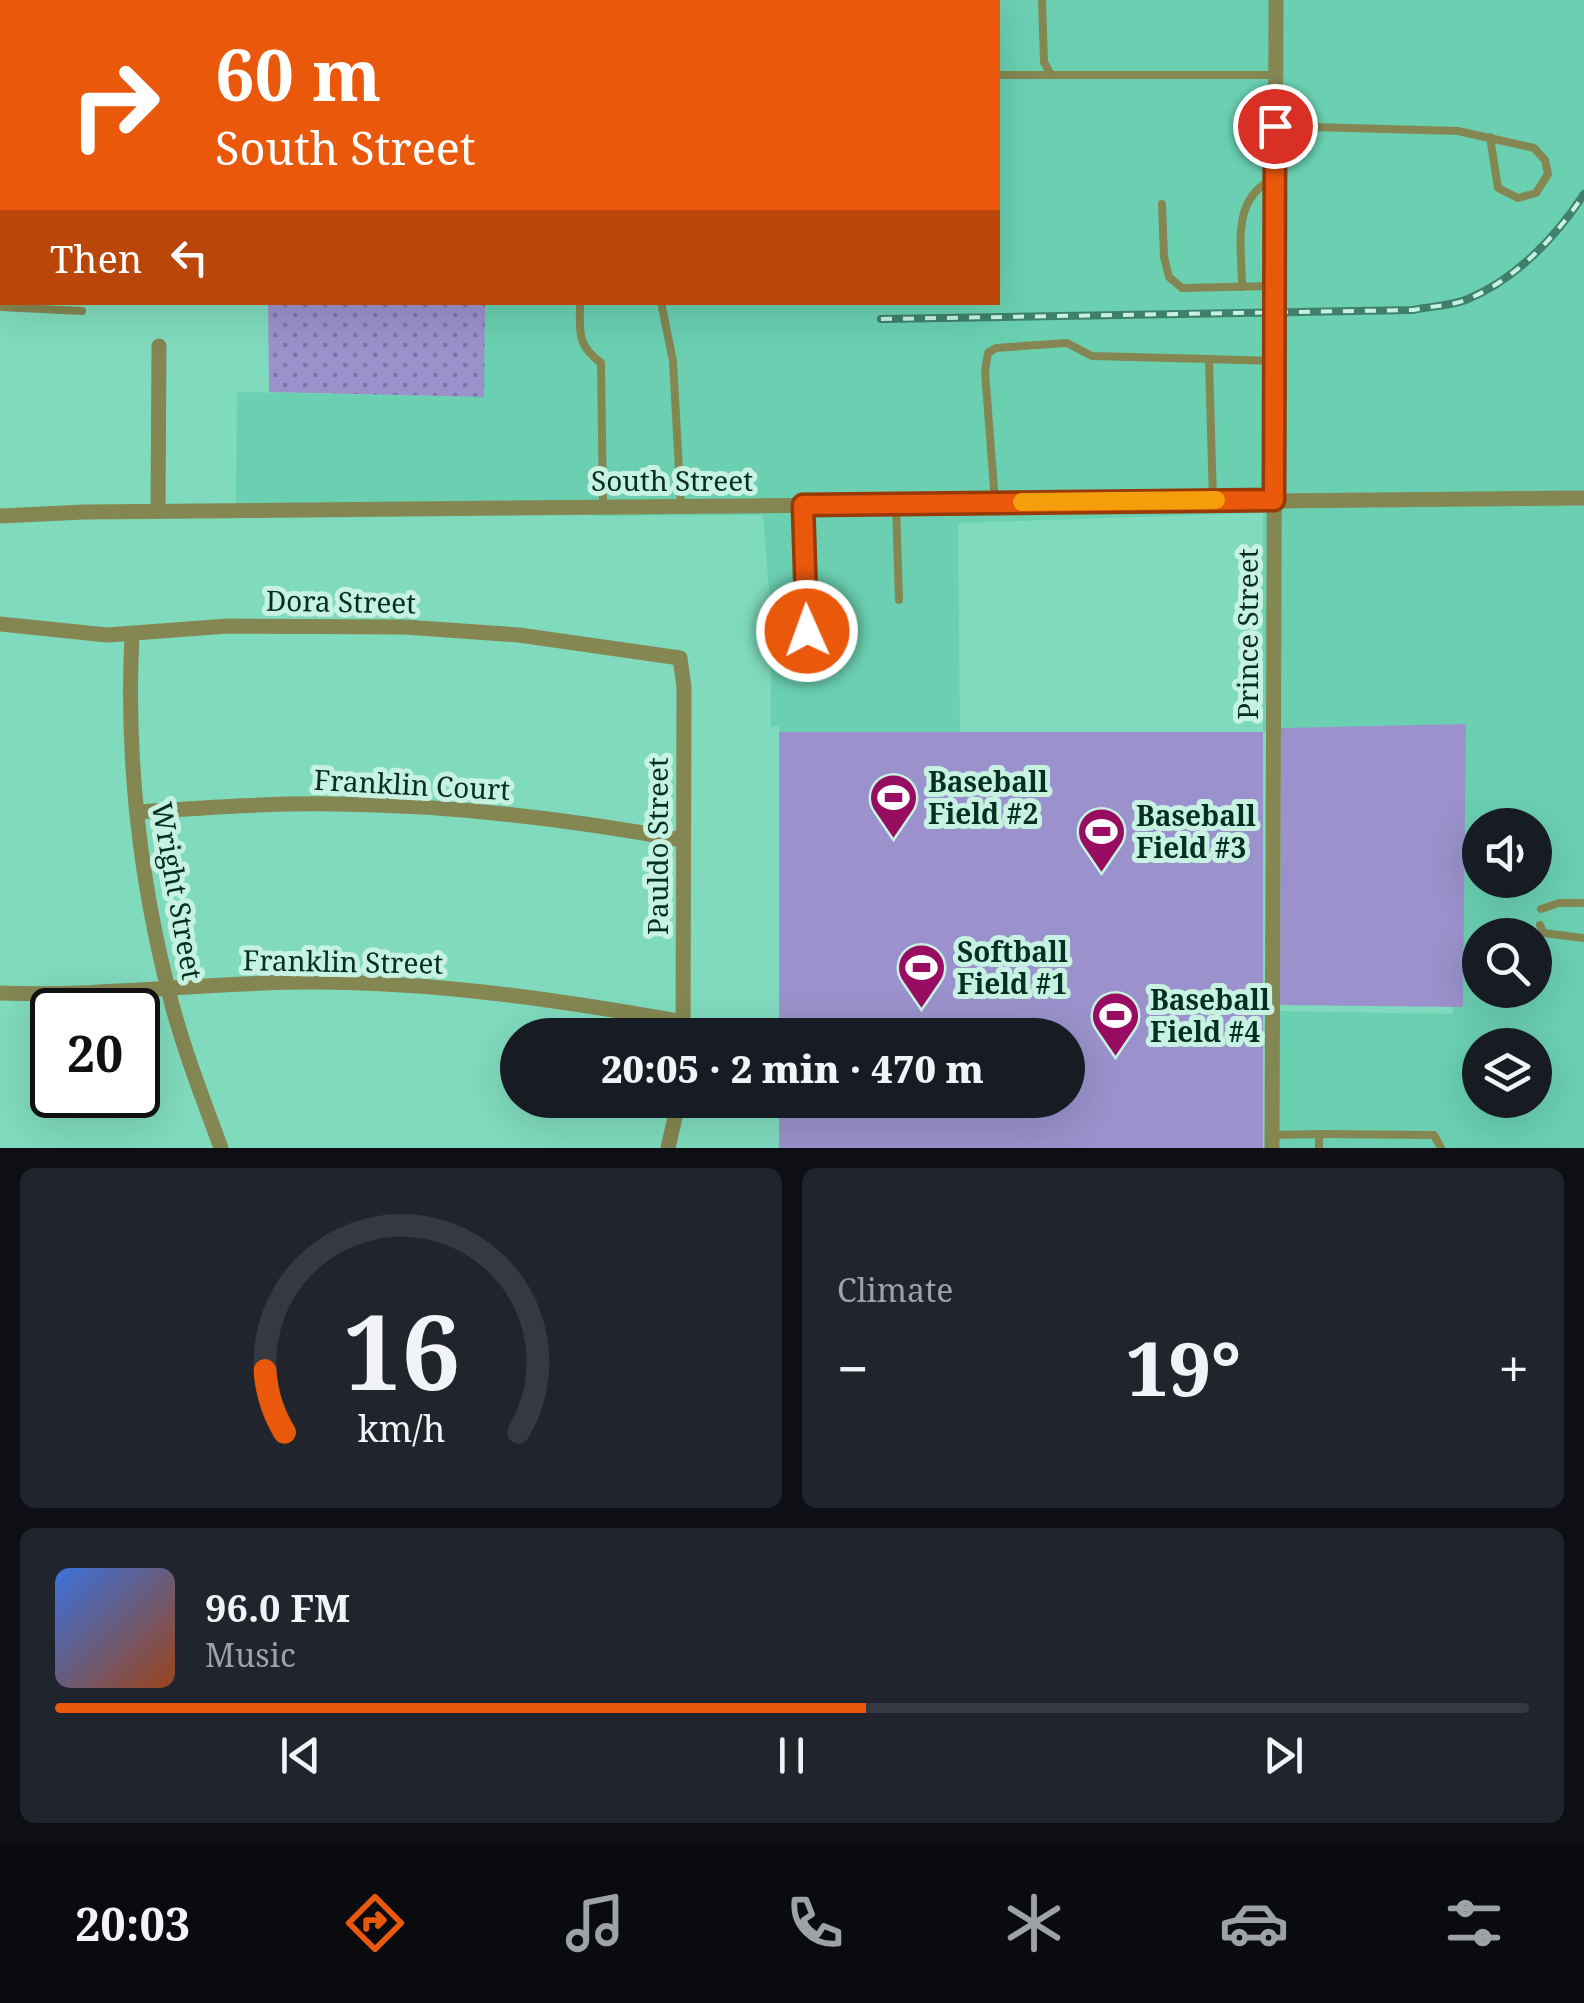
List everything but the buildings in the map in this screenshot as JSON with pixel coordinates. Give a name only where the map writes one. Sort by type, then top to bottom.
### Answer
[{"type":"street","name":"Prince Street","points":[[1272,1141],[1276,0]]},
{"type":"street","points":[[158,511],[160,346]]},
{"type":"street","name":"South Street","points":[[0,516],[158,511],[1584,498]]},
{"type":"street","name":"Dora Street","points":[[0,624],[86,634],[228,626],[406,626],[519,634],[680,658]]},
{"type":"street","name":"Wright Street","points":[[132,634],[130,732],[138,812],[168,989],[221,1148]]},
{"type":"street","name":"Pauldo Street","points":[[680,658],[684,687],[683,1018]]},
{"type":"street","name":"Franklin Court","points":[[138,812],[250,805],[416,806],[577,822],[683,840]]},
{"type":"street","name":"Franklin Street","points":[[0,993],[63,996],[312,982],[448,988],[547,998],[635,1018]]},
{"type":"street","points":[[668,1148],[674,1118]]},
{"type":"lane","points":[[1042,0],[1044,62],[1052,75]]},
{"type":"lane","points":[[1000,75],[1275,75]]},
{"type":"lane","points":[[1275,126],[1458,131],[1490,137],[1534,148],[1545,160],[1548,174],[1536,194],[1518,198],[1498,188],[1490,137]]},
{"type":"lane","points":[[1242,287],[1242,213],[1257,186],[1275,178]]},
{"type":"lane","points":[[1162,204],[1164,257],[1169,277],[1182,288],[1274,286]]},
{"type":"lane","points":[[580,305],[584,350],[601,364],[603,506]]},
{"type":"lane","points":[[662,305],[673,361],[681,506]]},
{"type":"lane","points":[[0,307],[82,311]]},
{"type":"lane","points":[[995,503],[985,372],[988,353],[996,348],[1067,343],[1092,356],[1274,360]]},
{"type":"lane","points":[[1209,360],[1213,500]]},
{"type":"lane","points":[[896,504],[899,600]]},
{"type":"lane","points":[[803,505],[807,631]]},
{"type":"lane","points":[[1541,909],[1584,902]]},
{"type":"lane","points":[[1552,934],[1584,938]]},
{"type":"lane","points":[[1319,1134],[1319,1148]]},
{"type":"lane","points":[[1272,1141],[1319,1134],[1434,1135],[1442,1148]]},
{"type":"shaded area","points":[[1000,0],[1584,0],[1584,1148],[1270,1148],[1269,731],[1263,732],[1263,513],[958,523],[960,732],[779,732],[779,725],[771,728],[771,616],[763,515],[594,516],[594,509],[236,512],[237,392],[483,397],[485,305],[1000,305]],"holes":[[[1466,724],[1465,808],[1552,808],[1552,898],[1464,898],[1464,918],[1552,918],[1552,1008],[1454,1007],[1453,1014],[1278,1011],[1275,730]]]},
{"type":"shaded area","points":[[268,305],[485,305],[484,397],[269,392]]},
{"type":"shaded area","points":[[1466,724],[1462,1007],[1280,1005],[1281,728]]},
{"type":"shaded area","points":[[779,732],[1263,732],[1263,1148],[779,1148],[779,1118],[1085,1118],[1085,1018],[779,1018]]},
{"type":"railway","points":[[881,319],[1413,310],[1448,305],[1486,291],[1518,268],[1548,241],[1584,194]]},
{"type":"slow traffic","points":[[1022,502],[1216,500]]},
{"type":"place","name":"Baseball Field #2","points":[[893,840]]},
{"type":"place","name":"Baseball Field #3","points":[[1101,874]]},
{"type":"place","name":"Softball Field #1","points":[[922,1010]]},
{"type":"place","name":"Baseball Field #4","points":[[1115,1058]]},
{"type":"route","points":[[807,631],[803,505],[1274,500],[1275,126]]}]
